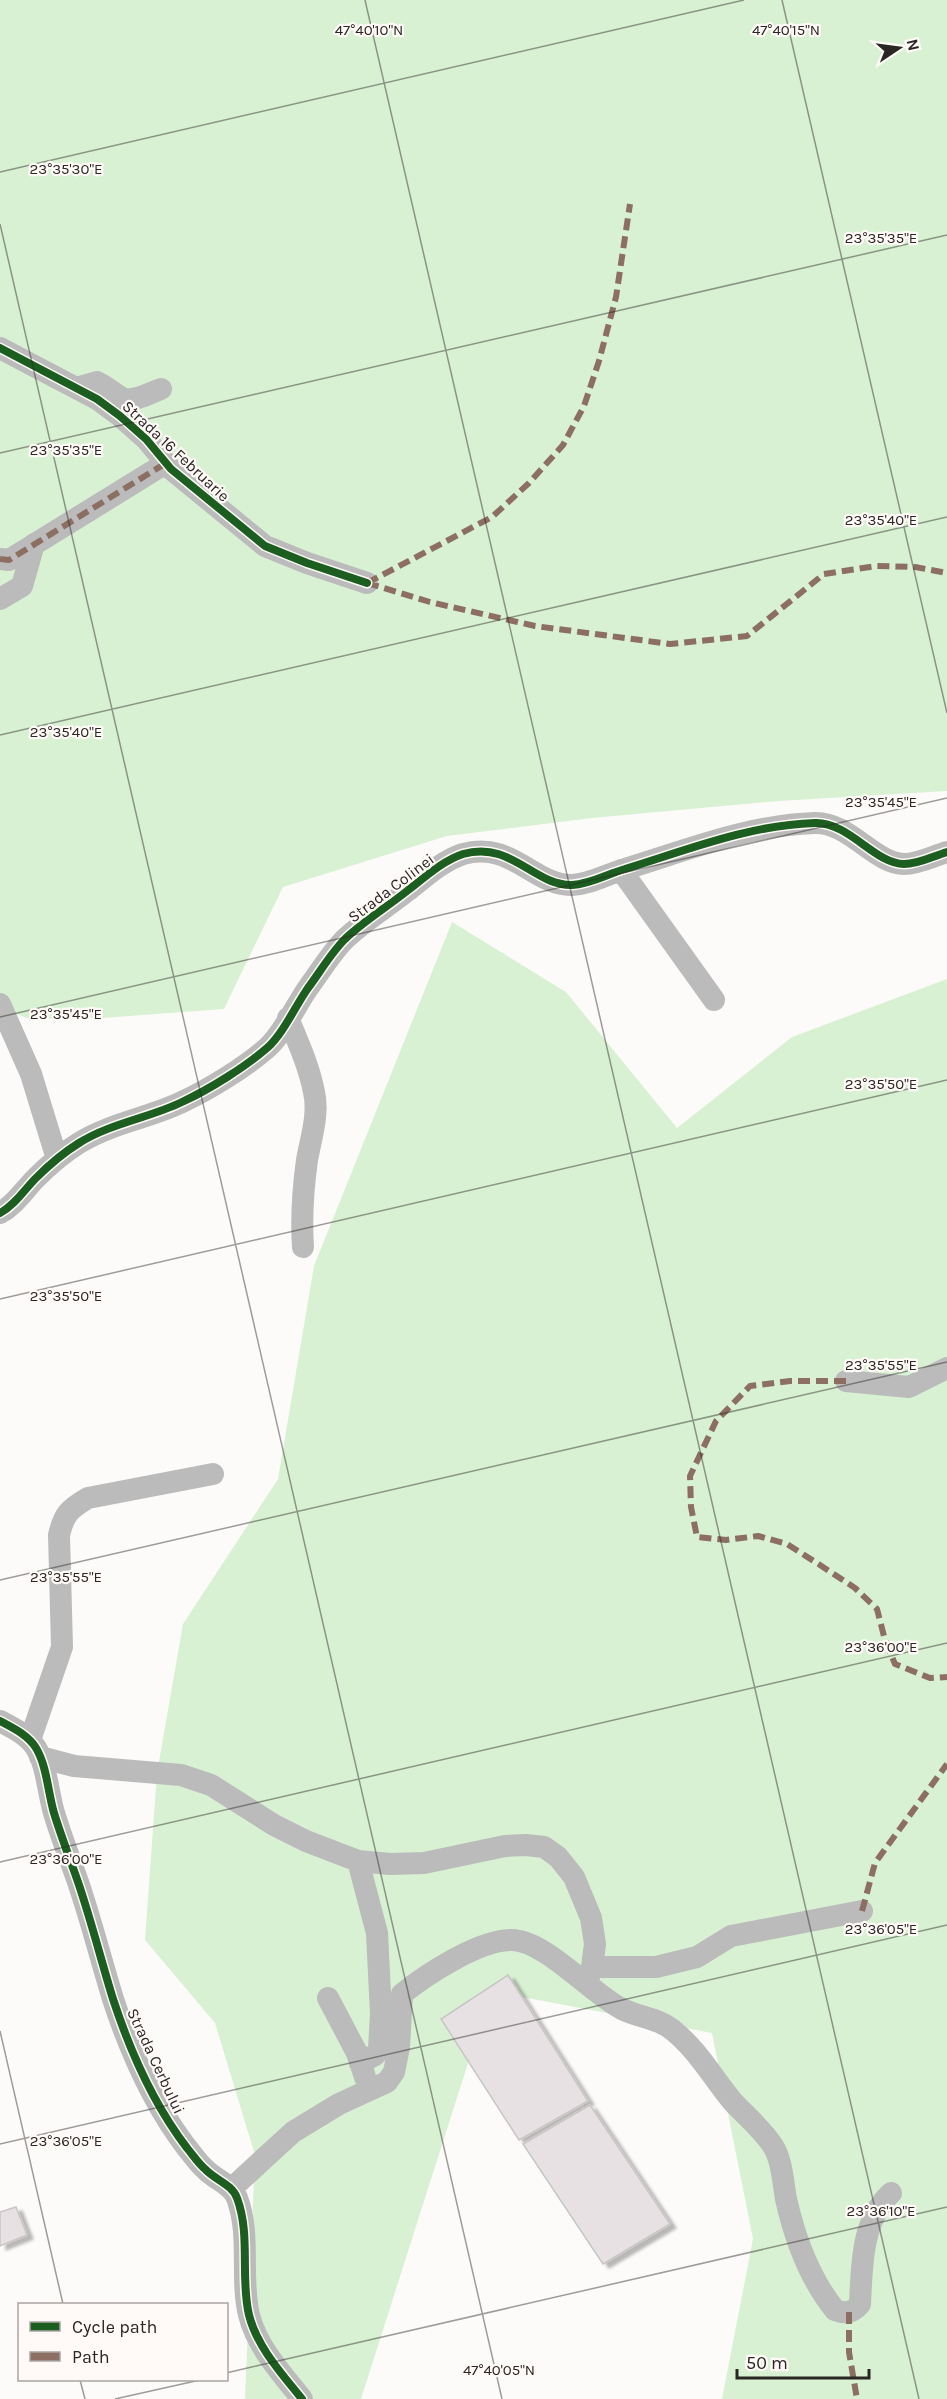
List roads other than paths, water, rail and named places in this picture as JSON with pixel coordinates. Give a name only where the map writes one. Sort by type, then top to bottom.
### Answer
[{"type":"street","name":"Strada 16 Februarie","points":[[0,348],[97,399],[120,416],[206,500],[265,546],[367,583]]},
{"type":"street","points":[[76,388],[97,382],[109,387],[124,399],[134,399],[161,389]]},
{"type":"street","points":[[0,559],[9,560],[166,463]]},
{"type":"street","points":[[0,599],[22,586],[34,544]]},
{"type":"street","name":"Strada Colinei","points":[[0,1213],[12,1205],[57,1159],[106,1128],[182,1102],[227,1075],[270,1045],[344,940],[430,873],[459,856],[479,850],[494,853],[518,862],[553,881],[569,885],[587,883],[621,870],[731,836],[779,825],[819,823],[840,829],[886,858],[902,865],[919,862],[947,852]]},
{"type":"street","points":[[621,870],[714,1000]]},
{"type":"street","points":[[0,1004],[31,1074],[57,1159]]},
{"type":"street","points":[[288,1018],[303,1053],[315,1093],[314,1123],[307,1160],[301,1217],[303,1247]]},
{"type":"street","points":[[846,1382],[909,1387],[947,1368]]},
{"type":"street","points":[[35,1749],[62,1647],[59,1535],[63,1518],[74,1506],[88,1498],[213,1474]]},
{"type":"street","points":[[0,1721],[35,1749],[74,1766],[181,1775],[211,1785],[274,1825],[358,1862],[424,1863],[505,1846],[526,1845],[544,1848],[574,1877],[591,1918],[595,1944],[590,1975]]},
{"type":"street","name":"Strada Cerbului","points":[[35,1749],[113,1998],[132,2050],[161,2109],[178,2136],[204,2168],[232,2188]]},
{"type":"street","points":[[358,1862],[377,1933],[381,2014],[380,2049],[375,2055],[360,2062]]},
{"type":"street","points":[[302,2399],[255,2334],[249,2315],[241,2218],[238,2199],[232,2188],[293,2132],[339,2104],[387,2082],[394,2072],[399,2048],[402,1994],[413,1985],[472,1951],[509,1940],[521,1940],[564,1966],[590,1975],[656,1967],[697,1957],[731,1936],[862,1911]]},
{"type":"street","points":[[590,1975],[621,2009],[641,2017],[659,2020],[685,2040],[723,2089],[773,2146],[791,2220],[806,2261],[815,2281],[835,2310],[849,2312],[860,2304],[863,2254],[868,2232],[876,2213],[891,2193]]},
{"type":"street","points":[[328,1998],[360,2062],[370,2090]]}]
